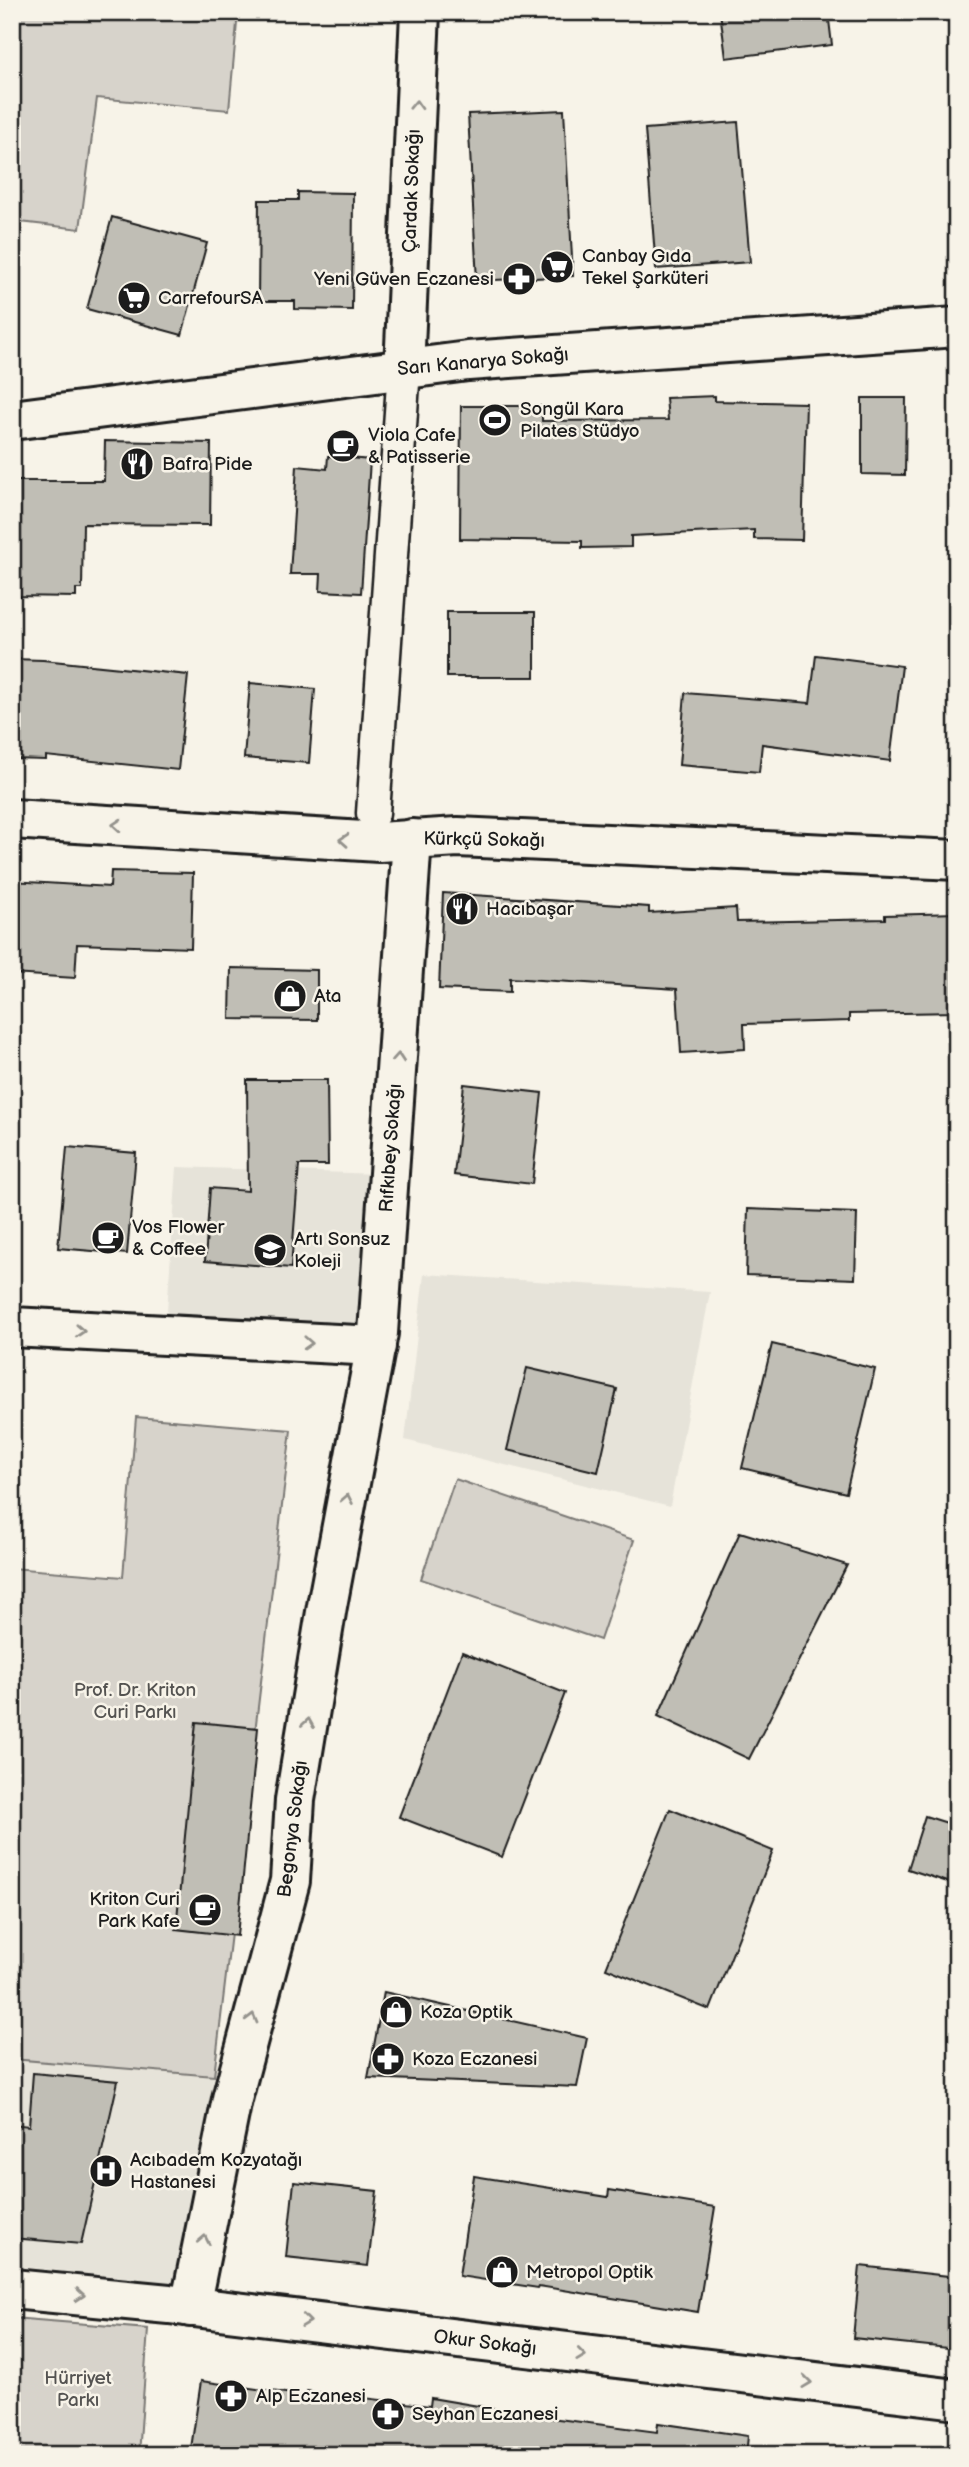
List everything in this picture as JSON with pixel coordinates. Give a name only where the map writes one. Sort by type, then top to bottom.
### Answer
[{"type":"street","name":"Çardak Sokağı","points":[[404,369],[420,12]]},
{"type":"street","name":"Sarı Kanarya Sokağı","points":[[12,420],[404,369],[543,355],[957,327]]},
{"type":"street","points":[[373,813],[404,369]]},
{"type":"street","name":"Kürkçü Sokağı","points":[[12,819],[371,842],[464,837],[957,860]]},
{"type":"street","name":"Rıfkıbey Sokağı","points":[[376,1346],[412,839]]},
{"type":"street","points":[[12,1328],[376,1346]]},
{"type":"street","name":"Begonya Sokağı","points":[[190,2307],[235,2086],[290,1881],[293,1817],[299,1774],[327,1606],[376,1346]]},
{"type":"street","name":"Okur Sokağı","points":[[12,2289],[190,2307],[957,2399]]},
{"type":"shaded area","name":"Artı Sonsuz Koleji","points":[[177,1167],[378,1174],[359,1342],[166,1326]]},
{"type":"shaded area","points":[[424,1274],[710,1292],[670,1506],[405,1440]]},
{"type":"shaded area","name":"Acıbadem Kozyatağı Hastanesi","points":[[12,2059],[214,2076],[181,2283],[12,2266]]},
{"type":"green space","points":[[12,12],[238,12],[229,110],[97,98],[80,229],[12,221]]},
{"type":"green space","name":"Prof. Dr. Kriton Curi Parkı","points":[[136,1417],[291,1430],[214,2076],[12,2059],[12,1568],[123,1577]]},
{"type":"green space","points":[[455,1479],[634,1540],[600,1640],[421,1579]]},
{"type":"green space","name":"Hürriyet Parkı","points":[[12,2318],[148,2329],[139,2455],[12,2455]]},
{"type":"building","points":[[720,12],[828,12],[832,45],[726,58]]},
{"type":"building","points":[[564,110],[573,276],[477,281],[468,114]]},
{"type":"building","points":[[738,122],[750,262],[656,269],[645,129]]},
{"type":"building","points":[[298,192],[353,193],[352,310],[295,309],[295,301],[258,301],[259,200],[298,200]]},
{"type":"building","points":[[112,217],[207,243],[182,335],[87,309]]},
{"type":"building","points":[[715,396],[715,401],[806,403],[802,540],[754,539],[754,530],[631,536],[631,547],[582,548],[582,541],[460,539],[461,406],[542,406],[542,421],[668,420],[666,398]]},
{"type":"building","points":[[862,398],[906,398],[905,475],[862,474]]},
{"type":"building","points":[[105,441],[211,443],[210,525],[83,524],[82,589],[76,589],[76,597],[12,596],[12,481],[104,481]]},
{"type":"building","points":[[328,456],[370,460],[361,593],[320,591],[321,574],[290,574],[297,466],[327,469]]},
{"type":"building","points":[[447,612],[535,612],[535,677],[447,677]]},
{"type":"building","points":[[816,655],[902,666],[890,761],[762,744],[759,772],[679,765],[685,693],[810,703]]},
{"type":"building","points":[[12,659],[188,675],[178,770],[46,756],[46,760],[12,759]]},
{"type":"building","points":[[250,683],[315,689],[309,763],[244,758]]},
{"type":"building","points":[[111,871],[193,873],[191,948],[77,944],[75,978],[12,974],[12,881],[110,887]]},
{"type":"building","points":[[443,893],[649,907],[649,913],[736,908],[737,922],[885,919],[885,915],[957,913],[957,1012],[849,1014],[849,1021],[744,1024],[745,1049],[681,1053],[677,989],[510,978],[510,992],[439,989]]},
{"type":"building","points":[[231,968],[317,970],[317,1020],[230,1019]]},
{"type":"building","points":[[247,1080],[327,1080],[328,1165],[299,1165],[291,1268],[205,1261],[210,1188],[248,1191]]},
{"type":"building","points":[[464,1084],[542,1093],[532,1184],[454,1175]]},
{"type":"building","points":[[67,1147],[136,1153],[127,1254],[58,1248]]},
{"type":"building","points":[[748,1209],[857,1213],[855,1279],[746,1275]]},
{"type":"building","points":[[772,1344],[875,1369],[846,1493],[742,1468]]},
{"type":"building","points":[[527,1368],[617,1389],[598,1472],[507,1450]]},
{"type":"building","points":[[740,1532],[847,1565],[749,1759],[658,1716]]},
{"type":"building","points":[[462,1652],[565,1693],[502,1857],[399,1817]]},
{"type":"building","points":[[196,1722],[258,1728],[237,1936],[176,1929]]},
{"type":"building","points":[[670,1809],[773,1851],[710,2010],[606,1968]]},
{"type":"building","points":[[925,1816],[957,1826],[957,1885],[908,1869]]},
{"type":"building","points":[[384,1992],[587,2038],[577,2087],[368,2078]]},
{"type":"building","points":[[33,2073],[118,2081],[81,2244],[12,2238],[12,2124],[29,2126]]},
{"type":"building","points":[[474,2176],[608,2197],[609,2190],[715,2207],[698,2312],[459,2276]]},
{"type":"building","points":[[294,2182],[377,2191],[368,2266],[286,2257]]},
{"type":"building","points":[[860,2266],[957,2277],[957,2349],[853,2338]]},
{"type":"building","points":[[201,2381],[306,2396],[307,2391],[430,2406],[431,2398],[543,2417],[657,2432],[658,2423],[748,2436],[746,2455],[190,2455]]},
{"type":"place","name":"Canbay Gıda Tekel Şarküteri","points":[[557,267]]},
{"type":"place","name":"Yeni Güven Eczanesi","points":[[519,279]]},
{"type":"place","name":"CarrefourSA","points":[[134,298]]},
{"type":"place","name":"Songül Kara Pilates Stüdyo","points":[[495,420]]},
{"type":"place","name":"Viola Cafe & Patisserie","points":[[343,446]]},
{"type":"place","name":"Bafra Pide","points":[[137,464]]},
{"type":"place","name":"Hacıbaşar","points":[[462,909]]},
{"type":"place","name":"Ata","points":[[290,996]]},
{"type":"place","name":"Vos Flower & Coffee","points":[[108,1238]]},
{"type":"place","name":"Artı Sonsuz Koleji","points":[[270,1250]]},
{"type":"place","name":"Kriton Curi Park Kafe","points":[[205,1910]]},
{"type":"place","name":"Koza Optik","points":[[396,2012]]},
{"type":"place","name":"Koza Eczanesi","points":[[388,2059]]},
{"type":"place","name":"Acıbadem Kozyatağı Hastanesi","points":[[106,2171]]},
{"type":"place","name":"Metropol Optik","points":[[502,2272]]},
{"type":"place","name":"Alp Eczanesi","points":[[231,2396]]},
{"type":"place","name":"Seyhan Eczanesi","points":[[388,2414]]}]
